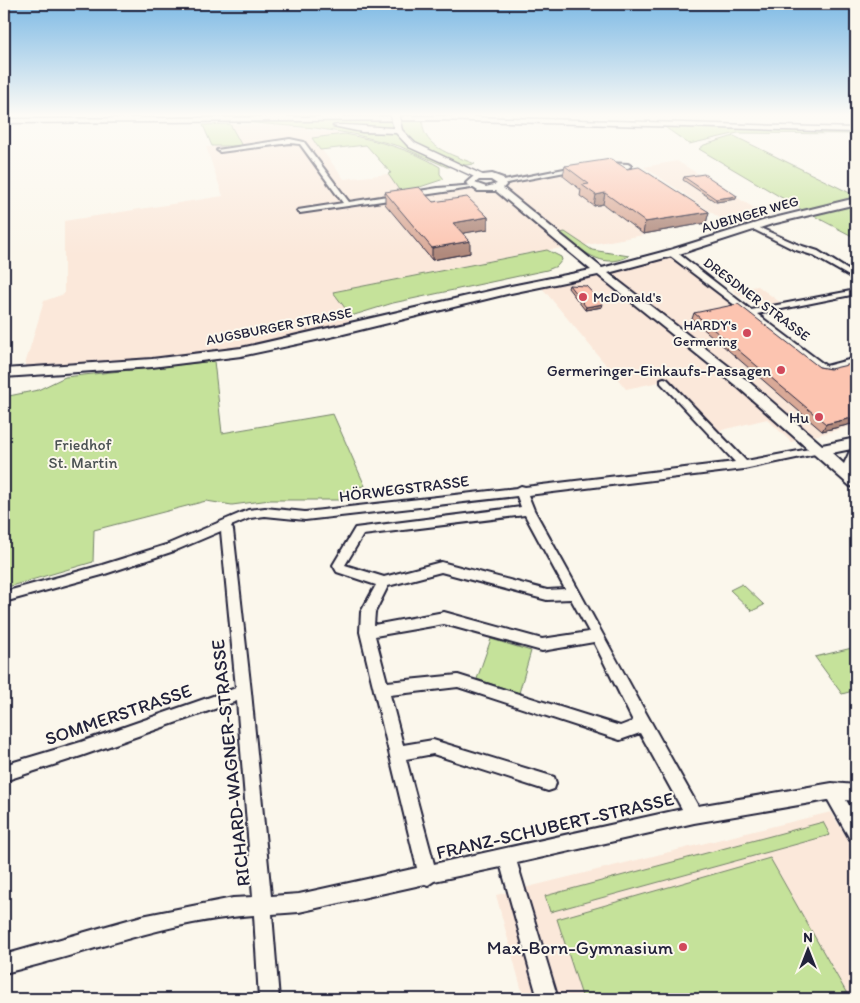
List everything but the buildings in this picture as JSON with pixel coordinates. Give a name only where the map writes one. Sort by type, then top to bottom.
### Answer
[{"type":"main road","points":[[443,161],[475,182]]},
{"type":"main road","points":[[449,161],[475,182]]},
{"type":"street","points":[[315,161],[347,204]]},
{"type":"street","points":[[604,165],[628,166]]},
{"type":"street","points":[[300,211],[438,190],[475,182],[496,184],[538,174],[585,168]]},
{"type":"street","points":[[475,182],[496,184],[539,223],[820,450],[856,482]]},
{"type":"street","name":"AUBINGER WEG","points":[[598,270],[672,253],[753,227],[856,201]]},
{"type":"street","points":[[753,227],[796,247],[815,252],[856,278]]},
{"type":"street","points":[[570,248],[577,262],[574,272]]},
{"type":"street","name":"DRESDNER STRASSE","points":[[672,253],[752,312],[824,369],[856,361]]},
{"type":"street","name":"AUBINGER WEG","points":[[598,270],[623,267],[652,258]]},
{"type":"street","points":[[623,267],[620,274],[624,290]]},
{"type":"street","name":"AUGSBURGER STRASSE","points":[[555,279],[574,272],[598,270]]},
{"type":"street","name":"AUGSBURGER STRASSE","points":[[4,373],[163,362],[239,352],[331,334],[598,270]]},
{"type":"street","points":[[752,312],[856,292]]},
{"type":"street","points":[[664,381],[744,465]]},
{"type":"street","points":[[820,450],[856,443]]},
{"type":"street","name":"HÖRWEGSTRASSE","points":[[4,597],[102,570],[170,548],[254,512],[306,516],[744,465],[820,450]]},
{"type":"street","points":[[856,453],[852,464],[856,470]]},
{"type":"street","points":[[521,490],[528,510],[694,815]]},
{"type":"street","points":[[528,510],[359,531],[338,565],[341,569],[384,582],[441,567],[552,596],[574,594]]},
{"type":"street","name":"RICHARD-WAGNER-STRASSE","points":[[224,524],[227,530],[244,692],[264,904],[270,999]]},
{"type":"street","points":[[384,582],[368,612],[367,632],[428,876]]},
{"type":"street","points":[[367,632],[444,618],[542,645],[598,636]]},
{"type":"street","points":[[380,689],[458,681],[620,733],[644,725]]},
{"type":"street","name":"SOMMERSTRASSE","points":[[4,773],[82,749],[244,692]]},
{"type":"street","points":[[398,753],[433,747],[548,783]]},
{"type":"street","points":[[832,791],[856,833]]},
{"type":"street","name":"FRANZ-SCHUBERT-STRASSE","points":[[4,964],[130,928],[233,906],[299,903],[428,876],[694,815],[832,791],[856,793]]},
{"type":"street","points":[[508,858],[548,999]]},
{"type":"shaded area","points":[[211,161],[330,161],[344,179],[388,174],[405,198],[552,175],[628,166],[711,223],[593,244],[533,252],[333,292],[351,316],[349,327],[236,349],[165,358],[24,368],[44,301],[64,294],[64,221],[223,196]]},
{"type":"shaded area","points":[[677,161],[772,219],[736,229],[644,167]]},
{"type":"shaded area","points":[[673,254],[825,371],[856,365],[856,425],[791,442],[767,419],[714,432],[664,381],[626,389],[538,283]]},
{"type":"shaded area","points":[[758,286],[781,303],[755,306],[732,290]]},
{"type":"shaded area","name":"Max-Born-Gymnasium","points":[[831,812],[856,852],[856,999],[524,999],[496,895]]},
{"type":"green space","points":[[380,161],[429,161],[440,167],[440,174],[444,179],[411,190],[393,192],[399,190],[388,174],[391,173]]},
{"type":"green space","points":[[433,161],[467,161],[475,164],[447,167]]},
{"type":"green space","points":[[719,161],[784,161],[856,196],[856,200],[806,212]]},
{"type":"green space","points":[[856,204],[856,208],[849,210],[856,214],[856,238],[812,215]]},
{"type":"green space","points":[[565,232],[592,250],[629,256],[619,260],[600,260],[560,233]]},
{"type":"green space","points":[[547,250],[561,257],[562,260],[557,266],[547,270],[393,303],[351,316],[333,292]]},
{"type":"green space","name":"Friedhof St. Martin","points":[[214,361],[222,433],[333,414],[365,486],[357,487],[357,490],[343,491],[343,500],[270,500],[232,505],[206,501],[94,530],[93,562],[4,588],[4,397],[38,390],[65,377]]},
{"type":"green space","points":[[742,584],[764,605],[752,611],[730,590]]},
{"type":"green space","points":[[491,639],[531,651],[519,693],[477,679]]},
{"type":"green space","points":[[856,647],[856,690],[842,694],[815,657]]},
{"type":"green space","points":[[823,822],[830,835],[550,912],[545,896]]},
{"type":"green space","points":[[770,858],[850,999],[583,999],[557,919]]},
{"type":"place","name":"McDonald's","points":[[583,297]]},
{"type":"place","name":"HARDY's Germering","points":[[747,333]]},
{"type":"place","name":"Germeringer-Einkaufs-Passagen","points":[[781,370]]},
{"type":"place","name":"Hu","points":[[819,417]]},
{"type":"place","name":"Max-Born-Gymnasium","points":[[683,947]]}]
